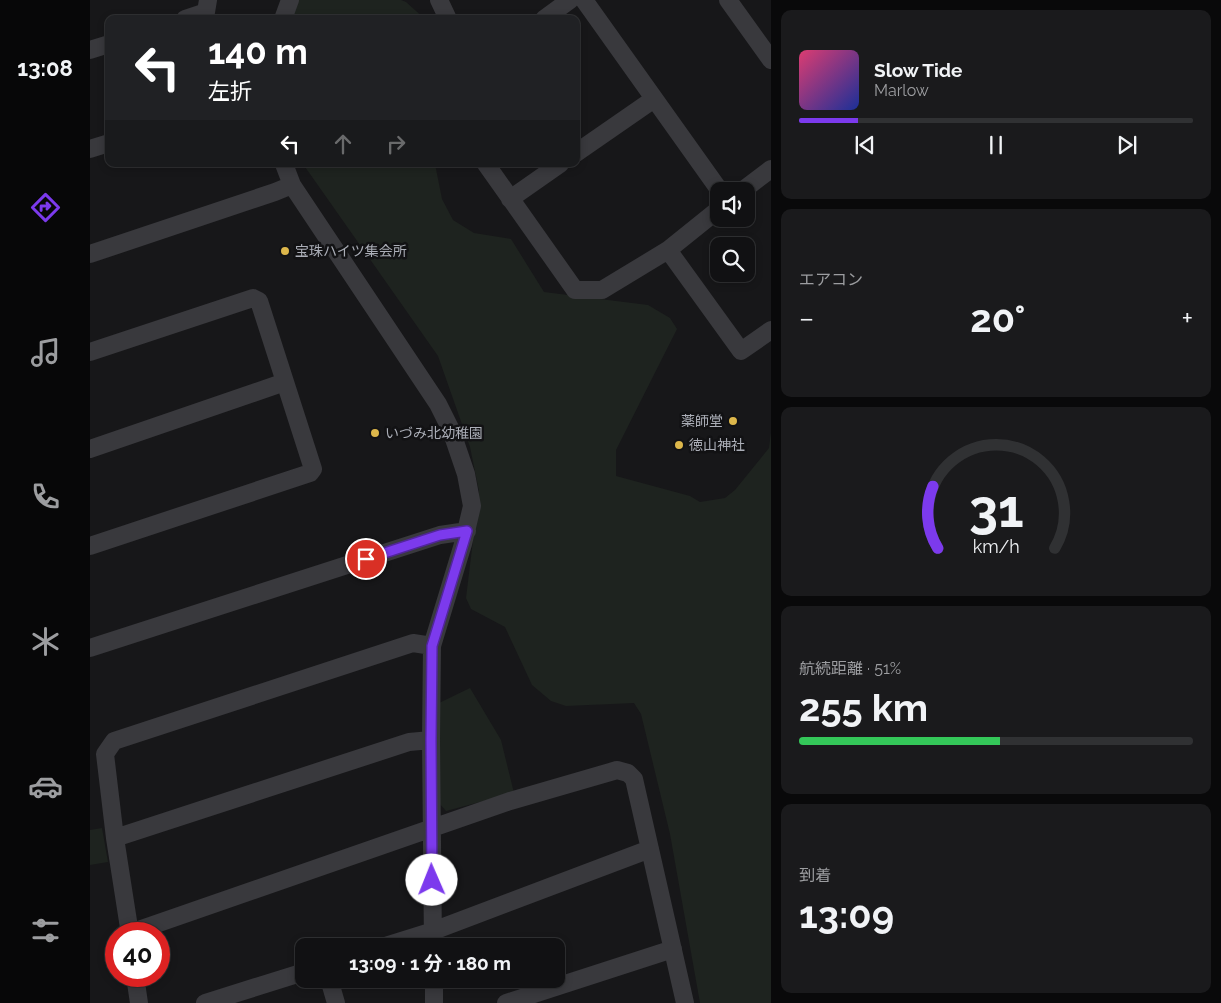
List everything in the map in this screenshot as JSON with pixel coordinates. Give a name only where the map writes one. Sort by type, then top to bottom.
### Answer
[{"type":"street","points":[[284,15],[290,0]]},
{"type":"street","points":[[439,0],[446,15]]},
{"type":"street","points":[[549,15],[570,0]]},
{"type":"street","points":[[584,0],[714,182]]},
{"type":"street","points":[[728,0],[771,60]]},
{"type":"street","points":[[195,15],[207,10]]},
{"type":"street","points":[[90,50],[105,45]]},
{"type":"street","points":[[580,150],[654,99]]},
{"type":"street","points":[[90,149],[105,144]]},
{"type":"street","points":[[285,167],[292,185],[438,404],[451,430],[466,474],[472,506],[467,531],[432,646],[431,830],[433,938]]},
{"type":"street","points":[[488,167],[575,290],[602,290],[668,250],[710,216]]},
{"type":"street","points":[[510,199],[556,167]]},
{"type":"street","points":[[754,182],[771,169]]},
{"type":"street","points":[[90,254],[292,185]]},
{"type":"street","points":[[668,250],[741,351],[771,330]]},
{"type":"street","points":[[90,352],[253,298],[259,301],[313,469],[310,473],[90,546]]},
{"type":"street","points":[[90,449],[285,382]]},
{"type":"street","points":[[90,648],[440,535],[467,531]]},
{"type":"street","points":[[128,922],[115,838],[105,754],[114,741],[413,643],[432,646]]},
{"type":"street","points":[[115,838],[409,742],[431,740]]},
{"type":"street","points":[[162,922],[510,801],[617,770],[628,773],[634,779],[684,1003]]},
{"type":"street","points":[[435,938],[650,849]]},
{"type":"street","points":[[506,1003],[673,949]]},
{"type":"street","points":[[206,1003],[295,975]]},
{"type":"street","points":[[137,987],[139,1003]]},
{"type":"street","points":[[332,988],[336,1003]]},
{"type":"street","points":[[434,988],[434,1003]]},
{"type":"shaded area","points":[[295,0],[401,0],[421,15],[289,15]]},
{"type":"shaded area","points":[[305,167],[436,167],[442,199],[453,220],[474,233],[511,239],[544,292],[648,305],[670,318],[677,329],[616,450],[616,476],[690,496],[700,502],[725,498],[735,490],[769,448],[771,432],[771,1003],[700,1003],[670,834],[641,714],[634,703],[566,706],[551,701],[532,685],[505,627],[471,609],[466,598],[479,491],[470,447],[438,356]]},
{"type":"shaded area","points":[[470,688],[501,740],[514,793],[446,811],[439,803],[439,703]]},
{"type":"shaded area","points":[[102,828],[108,862],[90,865],[90,830]]},
{"type":"place","name":"宝珠ハイツ集会所","points":[[285,251]]},
{"type":"place","name":"薬師堂","points":[[733,421]]},
{"type":"place","name":"いづみ北幼稚園","points":[[375,433]]},
{"type":"place","name":"徳山神社","points":[[679,445]]},
{"type":"route","points":[[366,559],[440,535],[467,531],[432,646],[432,880]]}]
